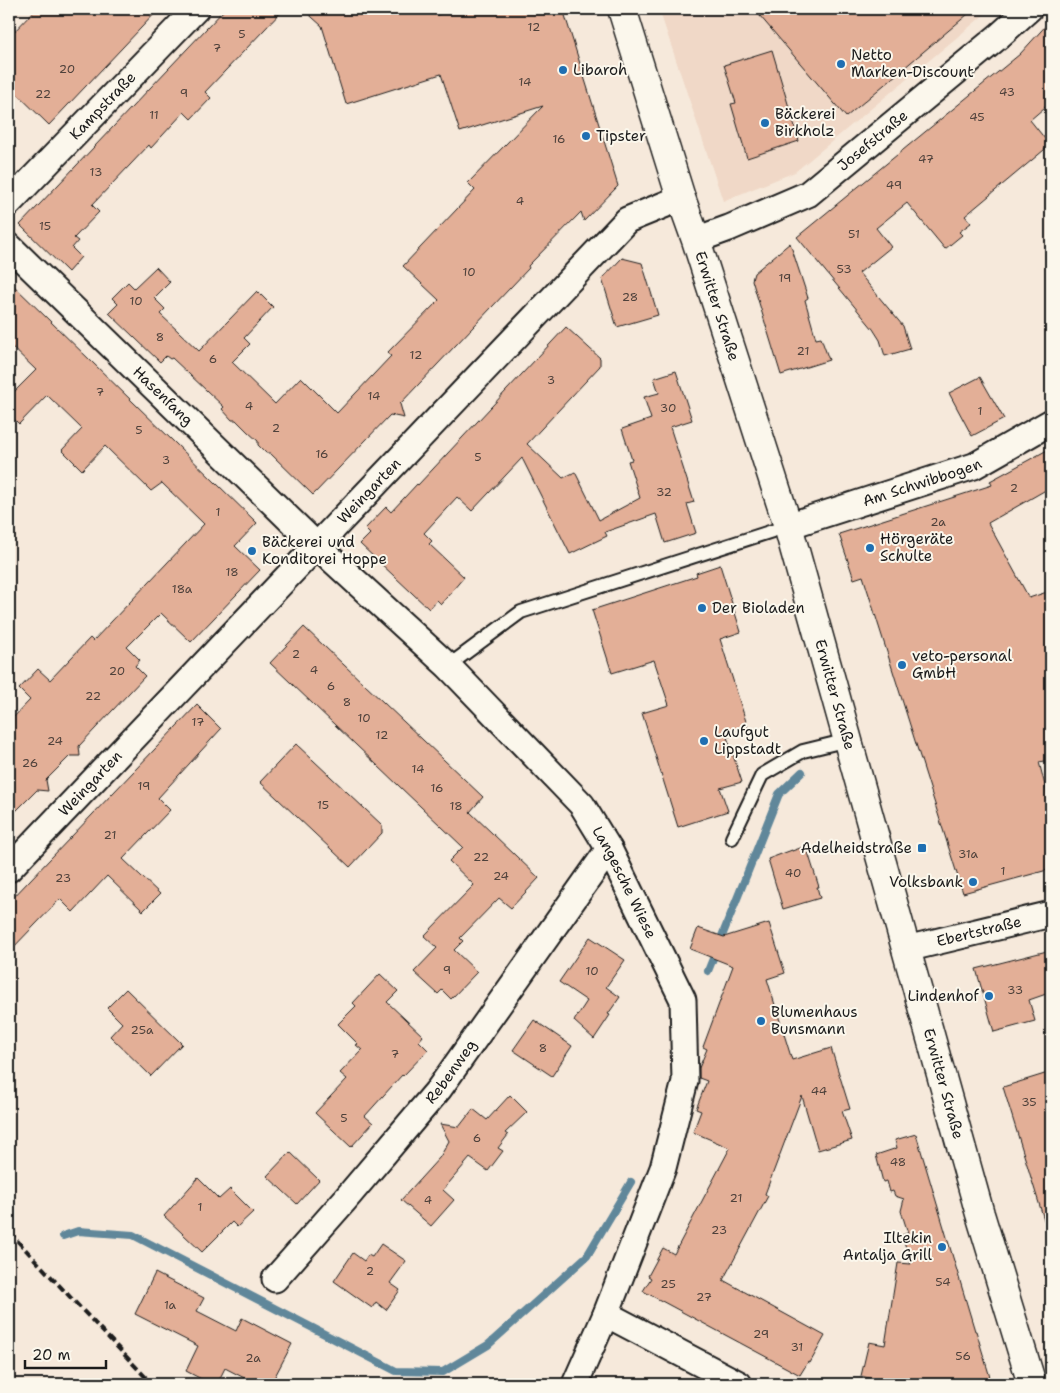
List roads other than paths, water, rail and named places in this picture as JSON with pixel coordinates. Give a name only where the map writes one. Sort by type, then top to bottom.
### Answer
[{"type":"street","name":"Kampstraße","points":[[9,203],[196,9]]},
{"type":"street","name":"Erwitter Straße","points":[[622,9],[681,198],[788,526],[980,1214],[1032,1384]]},
{"type":"street","name":"Josefstraße","points":[[696,240],[730,228],[808,194],[1022,11]]},
{"type":"street","name":"Weingarten","points":[[9,869],[627,220],[681,198]]},
{"type":"street","name":"Hasenfang","points":[[9,246],[317,546]]},
{"type":"street","name":"Am Schwibbogen","points":[[788,526],[974,466],[1051,422]]},
{"type":"street","name":"Langesche Wiese","points":[[317,546],[448,666],[582,806],[609,849],[683,1000],[686,1081],[663,1168],[606,1314],[574,1384]]},
{"type":"street","name":"Rebenweg","points":[[275,1279],[439,1089],[609,849]]},
{"type":"street","name":"Ebertstraße","points":[[906,949],[1051,914]]},
{"type":"street","points":[[606,1314],[739,1384]]},
{"type":"lane","points":[[448,666],[521,612],[788,526]]},
{"type":"lane","points":[[732,838],[762,775],[803,751],[848,740]]},
{"type":"waterway","points":[[708,971],[779,794],[802,772]]},
{"type":"waterway","points":[[63,1236],[78,1231],[133,1235],[396,1371],[443,1372],[488,1345],[587,1256],[631,1182]]},
{"type":"railway","points":[[9,1232],[152,1384]]},
{"type":"place","name":"Netto Marken-Discount","points":[[841,64]]},
{"type":"place","name":"Libaroh","points":[[563,70]]},
{"type":"place","name":"Bäckerei Birkholz","points":[[765,123]]},
{"type":"place","name":"Tipster","points":[[586,136]]},
{"type":"place","name":"Hörgeräte Schulte","points":[[870,548]]},
{"type":"place","name":"Bäckerei und Konditorei Hoppe","points":[[252,551]]},
{"type":"place","name":"Der Bioladen","points":[[702,608]]},
{"type":"place","name":"veto-personal GmbH","points":[[902,665]]},
{"type":"place","name":"Laufgut Lippstadt","points":[[704,741]]},
{"type":"place","name":"Adelheidstraße","points":[[922,848]]},
{"type":"place","name":"Volksbank","points":[[973,882]]},
{"type":"place","name":"Lindenhof","points":[[989,996]]},
{"type":"place","name":"Blumenhaus Bunsmann","points":[[761,1021]]},
{"type":"place","name":"Iltekin Antalja Grill","points":[[942,1247]]}]
